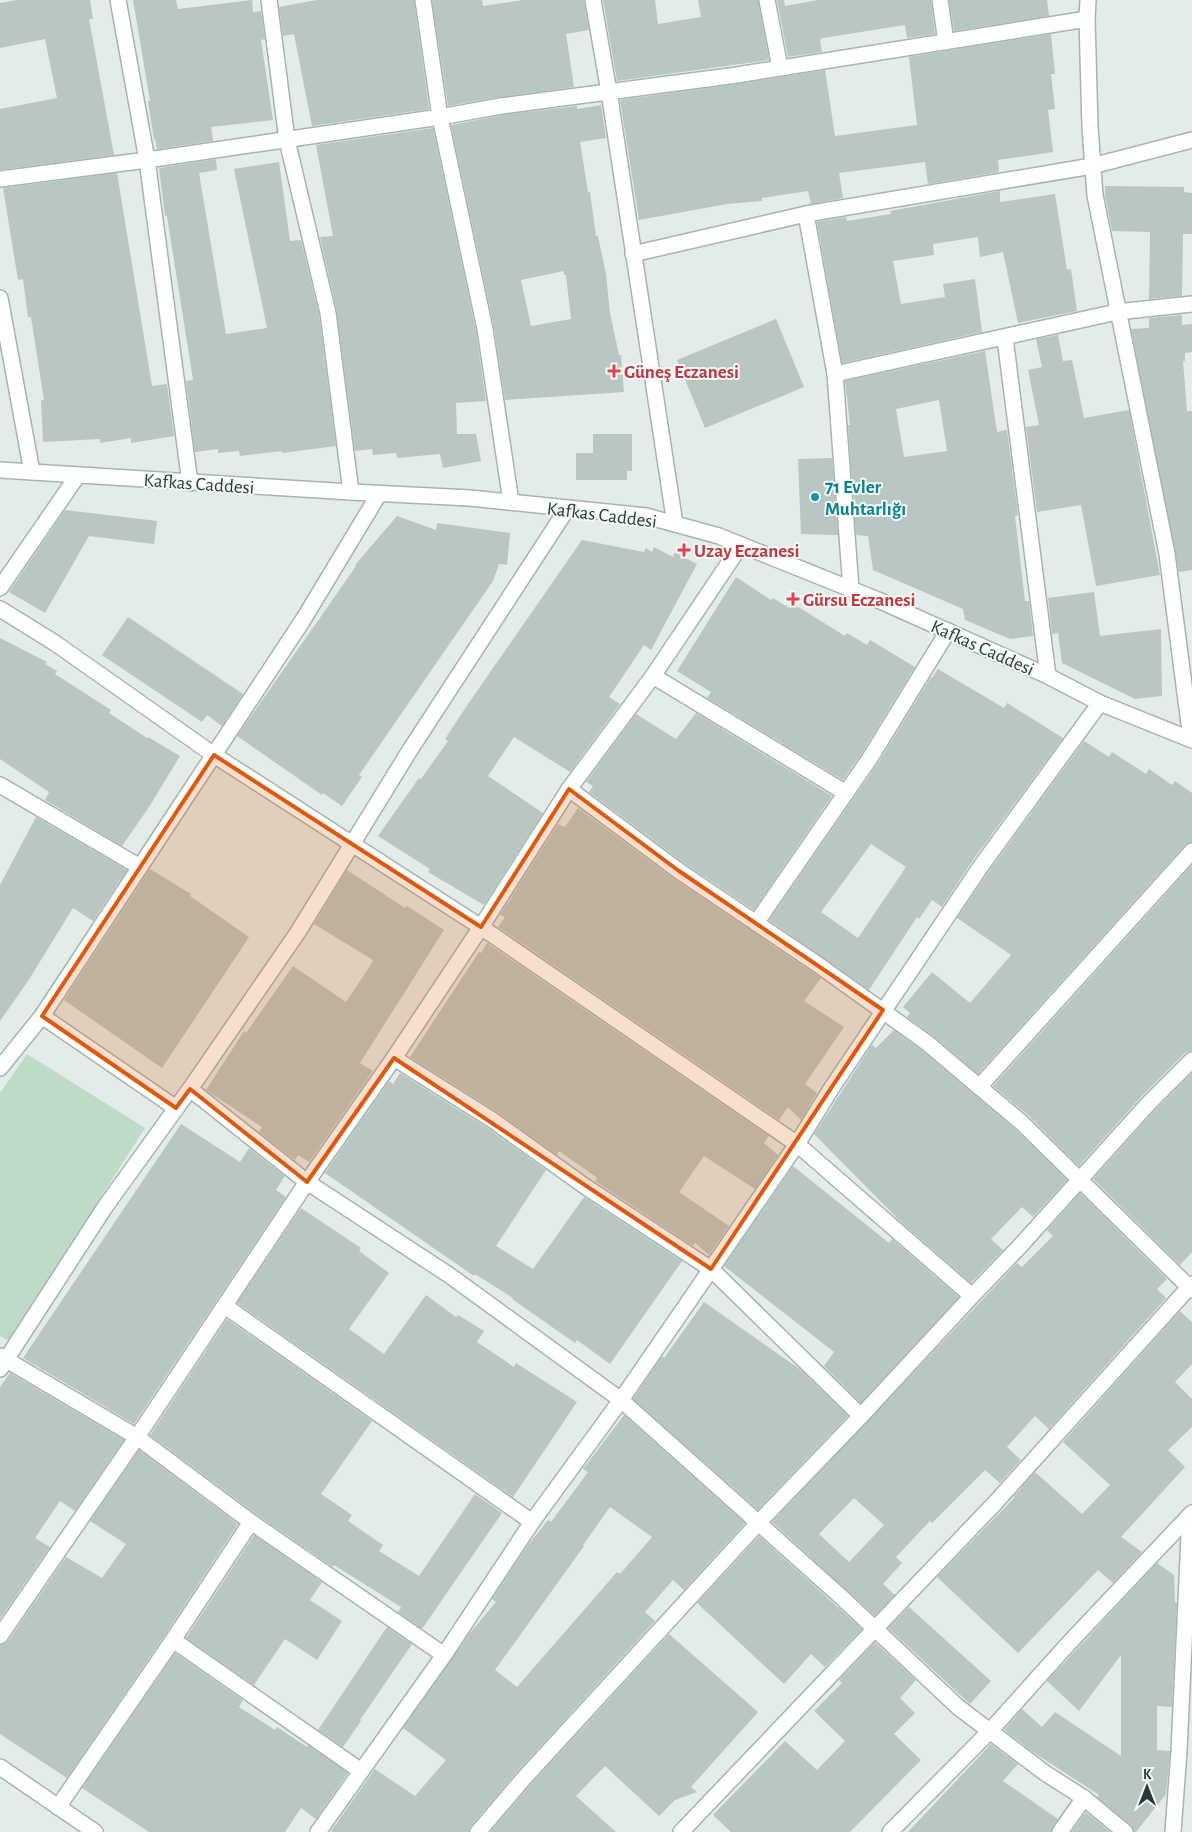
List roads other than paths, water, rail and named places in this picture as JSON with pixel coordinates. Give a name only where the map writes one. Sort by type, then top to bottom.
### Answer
[{"type":"street","points":[[118,0],[147,160],[190,483]]},
{"type":"street","points":[[269,0],[287,140],[328,313],[352,492]]},
{"type":"street","points":[[424,0],[440,117],[484,329],[510,502]]},
{"type":"street","points":[[592,0],[609,92],[675,524]]},
{"type":"street","points":[[767,0],[780,68]]},
{"type":"street","points":[[940,0],[946,42]]},
{"type":"street","points":[[1088,0],[1090,128],[1095,195],[1167,554],[1191,739]]},
{"type":"street","points":[[0,179],[147,160],[440,117],[501,106],[780,68],[1087,19]]},
{"type":"street","points":[[633,254],[806,214],[1092,166],[1192,140]]},
{"type":"street","points":[[806,214],[835,374],[851,589]]},
{"type":"street","points":[[0,298],[32,472]]},
{"type":"street","points":[[835,374],[1118,312],[1192,304]]},
{"type":"street","points":[[1005,338],[1048,676]]},
{"type":"street","name":"Kafkas Caddesi","points":[[0,470],[190,483],[470,498],[646,516],[718,536],[851,589],[1048,676],[1100,703],[1191,739]]},
{"type":"street","points":[[0,588],[78,475]]},
{"type":"street","points":[[0,1068],[42,1016],[303,620],[379,494]]},
{"type":"street","points":[[444,1655],[251,1522],[137,1437],[2,1362],[105,1207],[190,1089],[298,932],[410,750],[567,509]]},
{"type":"street","points":[[0,1636],[137,1437],[307,1182],[394,1058],[569,789],[653,676],[741,545]]},
{"type":"street","points":[[0,609],[55,643],[214,755],[481,927],[797,1144],[972,1296]]},
{"type":"street","points":[[756,923],[870,758],[948,631]]},
{"type":"street","points":[[653,676],[846,793]]},
{"type":"street","points":[[318,1832],[444,1655],[532,1522],[622,1400],[797,1144],[980,866],[1100,703]]},
{"type":"street","points":[[0,785],[140,867]]},
{"type":"street","points":[[569,789],[679,870],[884,1010],[926,1042],[1022,1123],[1191,1287],[995,1503],[681,1832]]},
{"type":"street","points":[[979,1087],[1192,851]]},
{"type":"street","points":[[42,1016],[176,1108]]},
{"type":"street","points":[[394,1058],[491,1119],[586,1187],[711,1269],[861,1416]]},
{"type":"street","points":[[478,1832],[525,1777],[759,1522],[1021,1246],[1147,1105],[1192,1060]]},
{"type":"street","points":[[190,1089],[307,1182],[448,1275],[622,1400],[759,1522],[958,1707],[1045,1773],[1084,1798],[1125,1832]]},
{"type":"street","points":[[225,1306],[532,1522]]},
{"type":"street","points":[[890,1832],[990,1731],[1069,1643],[1191,1514]]},
{"type":"street","points":[[1173,1832],[1180,1752],[1191,1514]]},
{"type":"street","points":[[58,1807],[173,1640],[251,1522]]},
{"type":"street","points":[[173,1640],[361,1771]]},
{"type":"street","points":[[0,1767],[95,1832]]},
{"type":"street","points":[[1060,1832],[1084,1798]]},
{"type":"place","name":"Güneş Eczanesi","points":[[614,371]]},
{"type":"place","name":"71 Evler Muhtarlığı","points":[[815,497]]},
{"type":"place","name":"Uzay Eczanesi","points":[[684,550]]},
{"type":"place","name":"Gürsu Eczanesi","points":[[793,599]]}]
